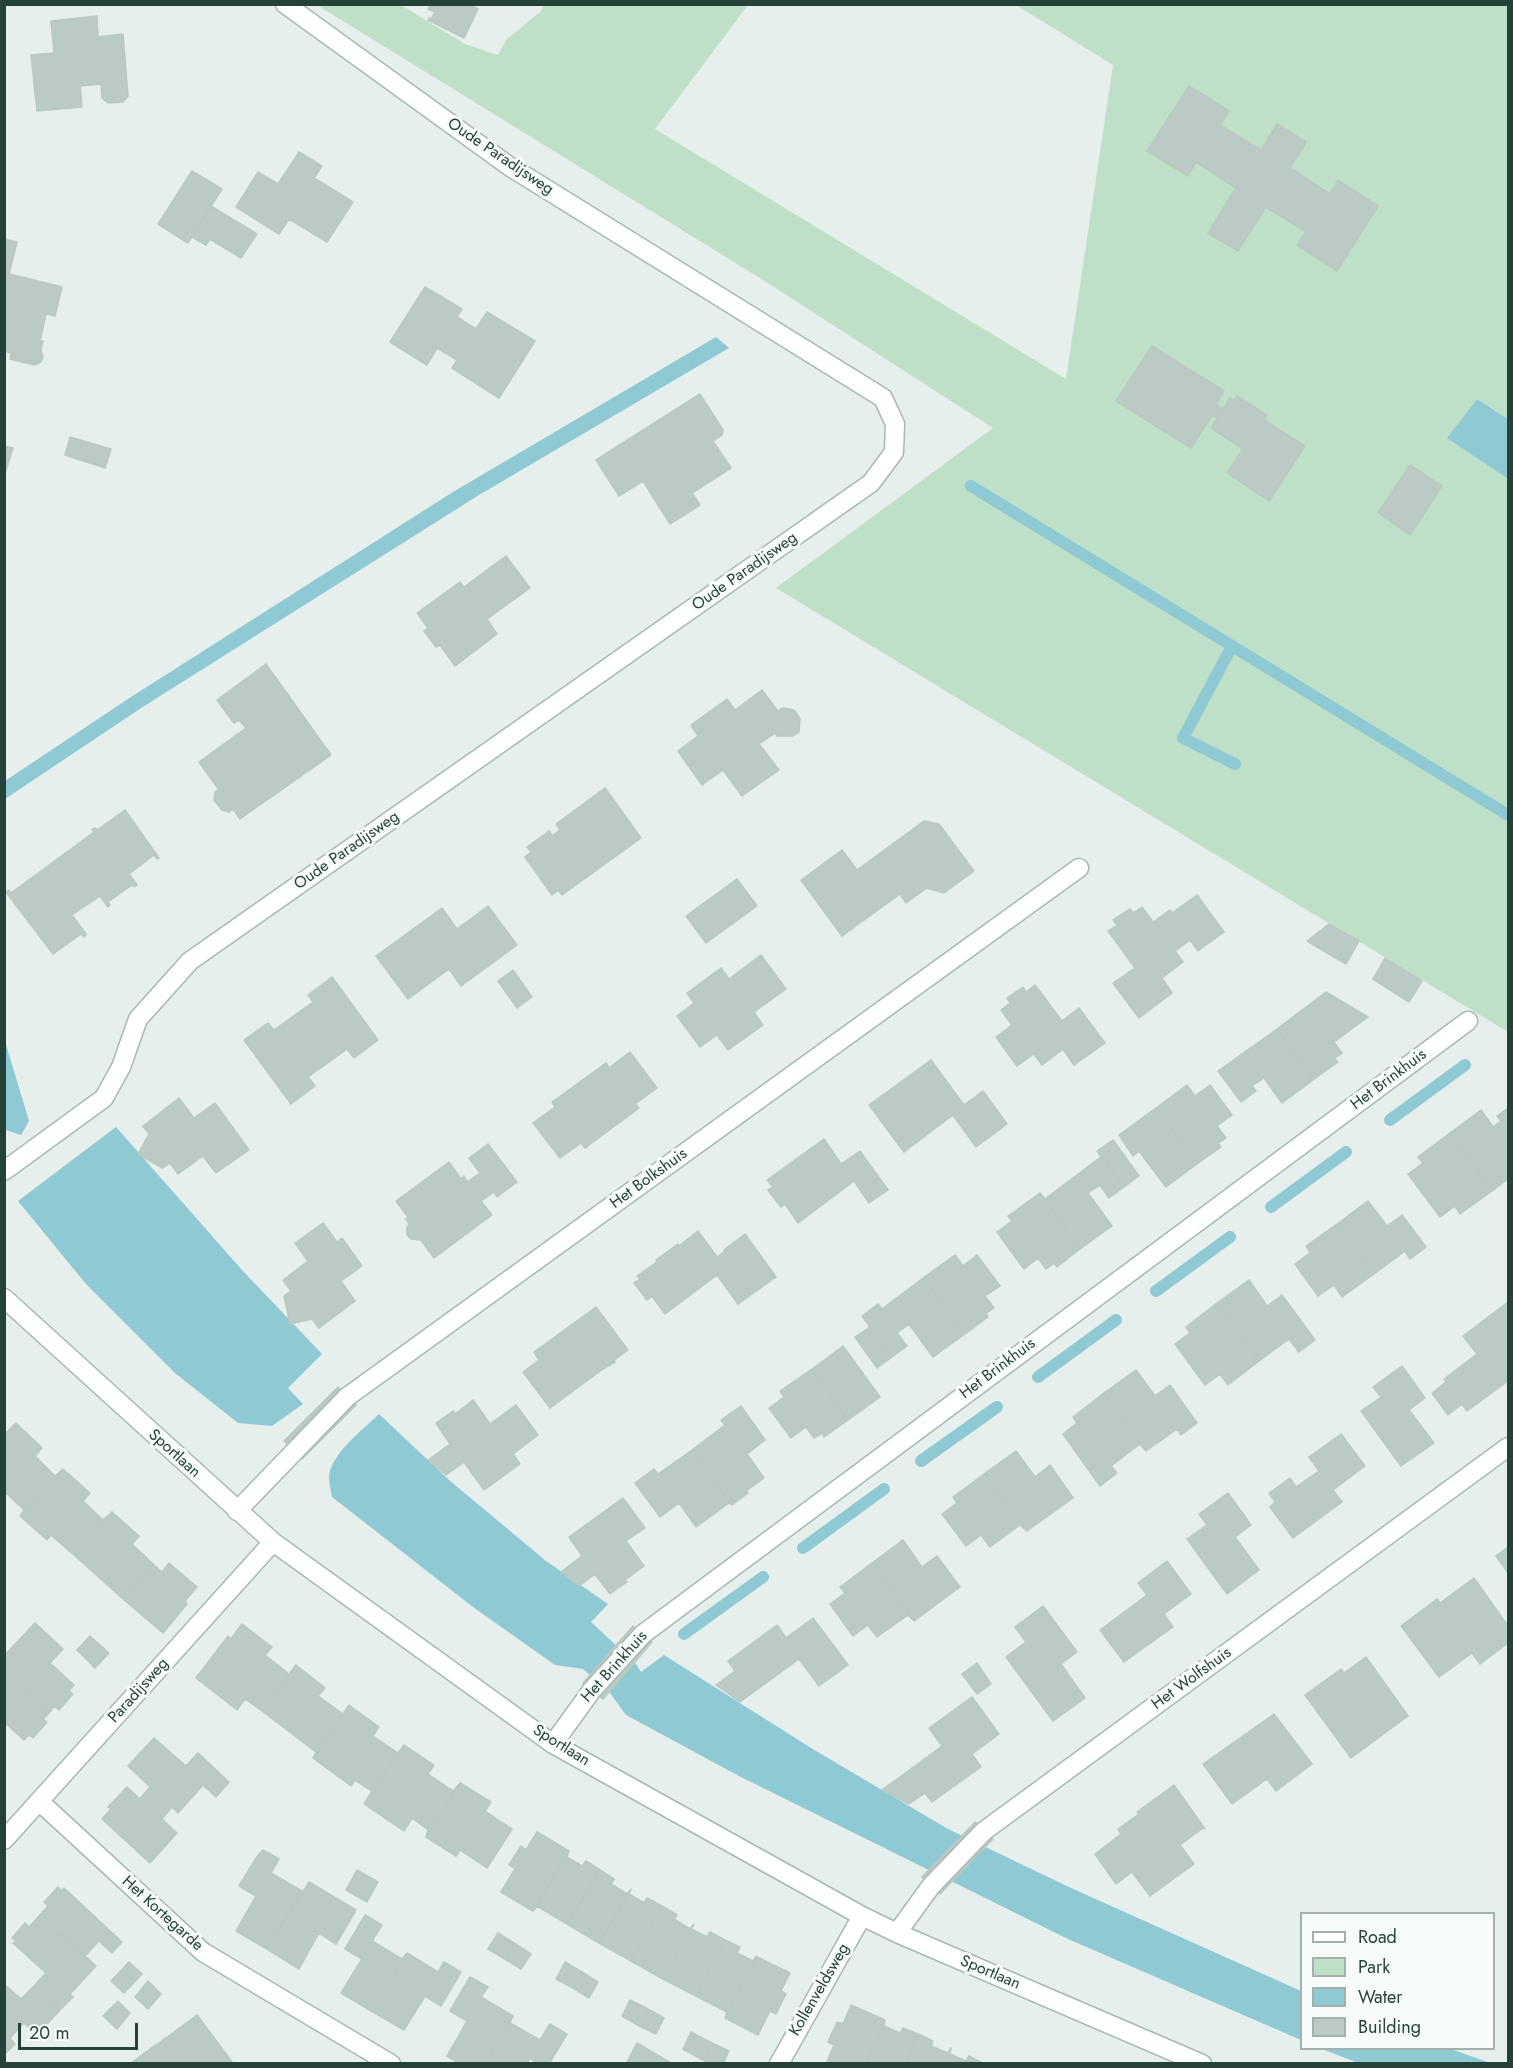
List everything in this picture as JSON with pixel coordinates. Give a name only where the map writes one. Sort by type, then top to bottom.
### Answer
[{"type":"street","name":"Oude Paradijsweg","points":[[4,1171],[104,1098],[121,1067],[138,1019],[190,961],[871,483],[894,452],[895,424],[883,398],[509,166],[285,4]]},
{"type":"street","name":"Het Bolkshuis","points":[[237,1510],[348,1397],[1080,868]]},
{"type":"street","name":"Het Brinkhuis","points":[[553,1744],[592,1690],[643,1634],[1468,1021]]},
{"type":"street","name":"Sportlaan","points":[[4,1298],[273,1542],[553,1744],[862,1916],[1202,2064]]},
{"type":"street","name":"Het Wolfshuis","points":[[897,1933],[931,1886],[984,1831],[1509,1447]]},
{"type":"street","name":"Paradijsweg","points":[[4,1840],[273,1542]]},
{"type":"street","name":"Het Kortegarde","points":[[40,1802],[203,1952],[391,2064]]},
{"type":"street","name":"Kollenveldsweg","points":[[778,2064],[862,1916]]},
{"type":"green space","points":[[317,5],[401,5],[465,44],[498,55],[506,40],[540,12],[544,5],[748,5],[655,129],[1066,379],[1113,65],[1016,5],[1508,5],[1508,419],[1477,399],[1448,438],[1508,479],[1508,1032],[776,588],[993,428],[763,280]]},
{"type":"water","points":[[716,337],[729,348],[479,495],[141,708],[5,799],[5,781],[131,697],[453,492]]},
{"type":"water","points":[[1477,399],[1508,419],[1508,479],[1447,438]]},
{"type":"water","points":[[4,1038],[29,1121],[21,1135],[6,1130],[5,1125]]},
{"type":"water","points":[[116,1127],[242,1270],[322,1354],[288,1388],[303,1404],[272,1426],[238,1423],[175,1373],[86,1284],[18,1201]]},
{"type":"water","points":[[379,1414],[449,1480],[546,1561],[608,1604],[591,1622],[636,1664],[641,1672],[664,1655],[811,1748],[948,1829],[1071,1888],[1300,1991],[1300,2040],[1068,1939],[739,1776],[626,1715],[610,1693],[583,1669],[555,1665],[473,1607],[332,1497],[329,1478],[331,1469],[348,1443]]},
{"type":"water","points":[[1325,2050],[1454,2050],[1490,2063],[1358,2063]]},
{"type":"building","points":[[431,4],[468,4],[478,9],[464,38],[428,20],[435,12],[428,9]]},
{"type":"building","points":[[97,16],[98,37],[123,34],[128,96],[123,102],[108,103],[102,98],[101,84],[80,86],[82,107],[37,111],[31,55],[54,53],[51,21]]},
{"type":"building","points":[[1189,86],[1229,111],[1220,125],[1261,150],[1277,124],[1306,142],[1290,168],[1330,194],[1338,180],[1378,206],[1337,271],[1297,245],[1306,232],[1266,207],[1238,251],[1208,233],[1236,188],[1196,162],[1188,176],[1147,151]]},
{"type":"building","points":[[299,152],[322,166],[314,178],[353,202],[327,242],[289,219],[279,234],[236,207],[258,172],[278,184]]},
{"type":"building","points":[[192,171],[222,189],[188,243],[158,224]]},
{"type":"building","points":[[211,206],[257,234],[241,258],[210,239],[206,245],[192,237]]},
{"type":"building","points":[[4,239],[17,242],[9,274],[62,287],[55,316],[46,314],[40,341],[43,341],[41,350],[43,357],[41,362],[35,365],[10,359],[11,353],[4,351]]},
{"type":"building","points":[[425,287],[462,309],[457,317],[476,329],[487,312],[535,341],[499,398],[452,368],[457,360],[437,348],[427,365],[390,342]]},
{"type":"building","points":[[1152,346],[1224,391],[1216,405],[1223,409],[1217,418],[1212,415],[1191,448],[1116,401]]},
{"type":"building","points":[[700,394],[723,430],[722,435],[713,441],[731,468],[692,493],[700,505],[670,524],[643,481],[619,496],[596,460]]},
{"type":"building","points":[[1237,396],[1267,415],[1264,420],[1305,446],[1269,501],[1227,473],[1243,449],[1211,428],[1230,398],[1234,401]]},
{"type":"building","points":[[70,437],[111,449],[105,468],[65,455]]},
{"type":"building","points":[[4,446],[13,448],[4,476]]},
{"type":"building","points":[[1410,465],[1442,486],[1410,535],[1378,513]]},
{"type":"building","points":[[506,556],[530,588],[487,619],[497,634],[455,666],[440,645],[436,647],[424,631],[428,628],[417,613],[460,582],[464,587]]},
{"type":"building","points":[[266,664],[331,755],[240,819],[233,809],[229,812],[222,810],[214,800],[215,792],[219,790],[199,762],[246,728],[239,720],[234,723],[217,700]]},
{"type":"building","points":[[762,690],[778,711],[782,708],[790,709],[795,711],[800,719],[799,732],[793,736],[777,736],[775,733],[759,744],[779,770],[742,796],[723,770],[702,785],[678,751],[698,736],[691,725],[727,699],[735,710]]},
{"type":"building","points":[[605,788],[641,838],[562,895],[558,890],[552,895],[525,857],[531,852],[527,847],[549,831],[552,836],[560,830],[556,824]]},
{"type":"building","points":[[125,810],[159,858],[157,859],[154,855],[129,874],[137,885],[134,887],[132,885],[108,902],[110,905],[108,907],[100,896],[72,915],[86,934],[84,937],[81,934],[53,954],[6,892],[9,890],[11,893],[94,832],[92,829],[97,830]]},
{"type":"building","points":[[924,821],[939,824],[974,871],[944,893],[927,888],[906,903],[900,894],[842,936],[801,880],[842,850],[857,870]]},
{"type":"building","points":[[737,879],[757,906],[706,943],[686,916]]},
{"type":"building","points":[[1197,895],[1224,932],[1198,951],[1190,940],[1175,951],[1183,962],[1162,978],[1172,993],[1139,1018],[1113,983],[1135,968],[1108,931],[1117,925],[1113,920],[1130,909],[1133,913],[1142,907],[1153,922],[1170,910],[1172,913]]},
{"type":"building","points":[[488,906],[517,945],[461,986],[449,969],[408,999],[376,956],[442,908],[457,929]]},
{"type":"building","points":[[1329,924],[1359,941],[1346,964],[1307,941]]},
{"type":"building","points":[[761,955],[786,989],[754,1012],[763,1025],[728,1050],[717,1035],[700,1047],[677,1016],[694,1003],[687,993],[721,968],[729,979]]},
{"type":"building","points":[[1385,958],[1422,981],[1409,1002],[1373,979]]},
{"type":"building","points":[[513,970],[532,997],[517,1008],[498,981]]},
{"type":"building","points":[[332,977],[378,1040],[354,1058],[347,1049],[308,1077],[315,1086],[291,1104],[244,1040],[268,1023],[274,1030],[313,1002],[308,995]]},
{"type":"building","points":[[1035,985],[1062,1021],[1079,1008],[1105,1043],[1074,1065],[1063,1049],[1042,1065],[1034,1054],[1017,1066],[996,1037],[1012,1025],[1001,1010],[1010,1003],[1007,998],[1023,987],[1026,992]]},
{"type":"building","points":[[1326,992],[1368,1017],[1334,1042],[1342,1053],[1334,1058],[1338,1062],[1313,1080],[1277,1029]]},
{"type":"building","points":[[1277,1029],[1313,1080],[1282,1103],[1264,1078],[1252,1086],[1256,1091],[1241,1102],[1218,1071]]},
{"type":"building","points":[[630,1052],[657,1088],[635,1104],[639,1108],[585,1148],[581,1143],[560,1158],[533,1123],[555,1107],[552,1102],[606,1063],[609,1068]]},
{"type":"building","points":[[931,1060],[964,1105],[983,1091],[1007,1124],[976,1147],[953,1115],[904,1152],[869,1105]]},
{"type":"building","points":[[1187,1085],[1195,1096],[1210,1085],[1232,1115],[1217,1126],[1226,1138],[1218,1143],[1221,1147],[1197,1164],[1156,1108]]},
{"type":"building","points":[[179,1098],[194,1118],[215,1103],[249,1150],[216,1173],[203,1156],[178,1174],[170,1163],[162,1168],[138,1154],[149,1134],[143,1126]]},
{"type":"building","points":[[1156,1108],[1197,1164],[1166,1187],[1139,1151],[1133,1156],[1119,1135]]},
{"type":"building","points":[[1508,1108],[1508,1179],[1492,1191],[1450,1133],[1481,1110],[1493,1127],[1501,1121],[1497,1116]]},
{"type":"building","points":[[1450,1133],[1492,1191],[1460,1214],[1455,1206],[1440,1217],[1408,1174],[1423,1163],[1418,1157]]},
{"type":"building","points":[[824,1139],[841,1164],[860,1151],[888,1190],[869,1203],[854,1181],[798,1223],[785,1204],[781,1207],[768,1190],[773,1187],[767,1180]]},
{"type":"building","points":[[1113,1140],[1139,1176],[1124,1187],[1097,1151]]},
{"type":"building","points":[[488,1144],[517,1182],[497,1197],[494,1192],[481,1201],[492,1215],[434,1258],[421,1240],[411,1239],[407,1235],[409,1224],[406,1219],[408,1217],[396,1201],[449,1162],[461,1179],[464,1176],[467,1182],[480,1173],[469,1158]]},
{"type":"building","points":[[1102,1156],[1124,1187],[1109,1198],[1100,1185],[1088,1193],[1112,1226],[1080,1249],[1040,1193],[1045,1199]]},
{"type":"building","points":[[1040,1193],[1080,1249],[1057,1267],[1054,1263],[1046,1269],[1038,1258],[1024,1269],[997,1232],[1012,1221],[1008,1216]]},
{"type":"building","points":[[1368,1201],[1387,1226],[1402,1215],[1426,1247],[1410,1259],[1405,1251],[1374,1274],[1337,1224]]},
{"type":"building","points":[[323,1223],[337,1242],[342,1238],[362,1266],[341,1281],[355,1301],[319,1328],[312,1319],[290,1324],[284,1296],[291,1291],[283,1280],[308,1261],[295,1243]]},
{"type":"building","points":[[1337,1224],[1374,1274],[1342,1297],[1334,1285],[1318,1296],[1295,1264],[1310,1253],[1306,1246]]},
{"type":"building","points":[[698,1231],[717,1257],[745,1234],[776,1277],[738,1304],[717,1275],[665,1314],[652,1296],[647,1300],[634,1283],[640,1279],[637,1276],[657,1262],[656,1260]]},
{"type":"building","points":[[955,1255],[963,1266],[977,1255],[1000,1286],[985,1296],[994,1308],[986,1313],[988,1317],[965,1334],[923,1278]]},
{"type":"building","points":[[923,1278],[965,1334],[933,1357],[909,1324],[897,1333],[907,1346],[892,1357],[862,1316],[878,1304],[882,1309]]},
{"type":"building","points":[[1249,1280],[1267,1306],[1282,1295],[1315,1340],[1299,1352],[1289,1339],[1259,1361],[1217,1303]]},
{"type":"building","points":[[1508,1302],[1508,1381],[1467,1411],[1462,1404],[1448,1415],[1432,1393],[1446,1382],[1444,1379],[1477,1354],[1463,1336]]},
{"type":"building","points":[[1217,1303],[1259,1361],[1228,1385],[1220,1374],[1205,1385],[1175,1344],[1190,1333],[1186,1327]]},
{"type":"building","points":[[596,1307],[628,1350],[614,1360],[615,1362],[550,1408],[523,1372],[539,1360],[534,1352]]},
{"type":"building","points":[[870,1327],[892,1357],[877,1368],[855,1337]]},
{"type":"building","points":[[843,1346],[880,1397],[848,1420],[812,1369]]},
{"type":"building","points":[[1402,1366],[1425,1398],[1409,1410],[1434,1443],[1401,1466],[1361,1411],[1381,1397],[1373,1387]]},
{"type":"building","points":[[812,1369],[848,1420],[824,1437],[822,1433],[814,1438],[806,1427],[791,1438],[769,1408],[784,1397],[780,1391]]},
{"type":"building","points":[[1136,1370],[1155,1396],[1170,1385],[1197,1423],[1181,1435],[1177,1429],[1146,1451],[1104,1393]]},
{"type":"building","points":[[338,1387],[356,1405],[302,1459],[284,1441]]},
{"type":"building","points":[[1104,1393],[1146,1451],[1140,1444],[1111,1466],[1117,1473],[1100,1486],[1063,1434],[1077,1423],[1073,1417]]},
{"type":"building","points":[[473,1400],[490,1424],[516,1405],[538,1435],[513,1454],[520,1464],[484,1490],[464,1462],[446,1475],[428,1460],[450,1444],[436,1423],[453,1411],[455,1414]]},
{"type":"building","points":[[741,1406],[765,1440],[747,1454],[764,1478],[732,1505],[692,1450],[725,1425],[721,1420]]},
{"type":"building","points":[[16,1423],[42,1448],[35,1456],[55,1476],[63,1469],[20,1516],[24,1510],[4,1491],[4,1435]]},
{"type":"building","points":[[1341,1434],[1365,1466],[1333,1490],[1342,1502],[1293,1538],[1270,1507],[1275,1502],[1269,1493],[1290,1478],[1296,1487],[1319,1471],[1309,1457]]},
{"type":"building","points":[[692,1450],[732,1505],[729,1503],[696,1527],[679,1503],[660,1517],[635,1483],[654,1469],[658,1474]]},
{"type":"building","points":[[1016,1451],[1035,1477],[1050,1465],[1073,1498],[1027,1531],[984,1474]]},
{"type":"building","points":[[63,1469],[90,1493],[83,1501],[103,1520],[112,1512],[74,1555],[51,1535],[47,1540],[20,1516]]},
{"type":"building","points":[[984,1474],[1027,1531],[1020,1525],[990,1547],[981,1535],[966,1546],[942,1514],[957,1503],[953,1497]]},
{"type":"building","points":[[1228,1493],[1251,1525],[1235,1537],[1259,1570],[1227,1594],[1187,1539],[1207,1525],[1199,1514]]},
{"type":"building","points":[[623,1498],[645,1528],[626,1541],[644,1566],[610,1594],[595,1574],[579,1586],[561,1572],[582,1556],[569,1537]]},
{"type":"building","points":[[112,1512],[139,1536],[132,1544],[154,1565],[123,1599],[74,1555]]},
{"type":"building","points":[[903,1540],[922,1567],[937,1556],[960,1587],[914,1621],[872,1563]]},
{"type":"building","points":[[1508,1547],[1508,1573],[1496,1556]]},
{"type":"building","points":[[1167,1561],[1191,1594],[1164,1614],[1173,1627],[1124,1662],[1100,1630],[1147,1595],[1138,1583]]},
{"type":"building","points":[[169,1563],[197,1587],[185,1601],[187,1604],[163,1633],[123,1599],[154,1565],[162,1572]]},
{"type":"building","points":[[872,1563],[914,1621],[908,1615],[877,1637],[868,1625],[853,1636],[830,1604],[845,1593],[840,1587]]},
{"type":"building","points":[[1474,1578],[1508,1626],[1508,1643],[1480,1664],[1472,1653],[1439,1677],[1401,1626],[1437,1599],[1440,1603]]},
{"type":"building","points":[[1043,1606],[1077,1652],[1061,1664],[1085,1698],[1053,1721],[1006,1657],[1026,1642],[1015,1627]]},
{"type":"building","points":[[813,1618],[848,1665],[819,1686],[799,1659],[740,1702],[716,1685],[735,1671],[728,1661],[777,1625],[786,1638]]},
{"type":"building","points":[[35,1623],[63,1649],[50,1663],[74,1685],[69,1691],[73,1694],[59,1710],[54,1706],[49,1713],[4,1672],[4,1656]]},
{"type":"building","points":[[242,1624],[272,1647],[265,1655],[289,1674],[296,1665],[262,1711],[245,1699],[237,1710],[196,1678],[228,1636],[231,1639]]},
{"type":"building","points":[[633,1626],[652,1642],[603,1699],[583,1683]]},
{"type":"building","points":[[90,1636],[109,1653],[95,1668],[77,1650]]},
{"type":"building","points":[[1366,1657],[1408,1716],[1351,1758],[1305,1695],[1341,1669],[1344,1673]]},
{"type":"building","points":[[977,1663],[991,1684],[977,1694],[962,1674]]},
{"type":"building","points":[[296,1665],[325,1688],[318,1696],[343,1714],[313,1758],[316,1752],[262,1711]]},
{"type":"building","points":[[4,1672],[49,1713],[43,1719],[47,1722],[33,1738],[29,1735],[24,1740],[4,1722]]},
{"type":"building","points":[[972,1697],[999,1734],[972,1754],[981,1767],[932,1802],[925,1793],[909,1804],[882,1790],[942,1746],[929,1728]]},
{"type":"building","points":[[349,1705],[379,1727],[373,1736],[398,1753],[404,1745],[364,1804],[372,1791],[355,1780],[351,1786],[313,1758]]},
{"type":"building","points":[[1274,1714],[1312,1764],[1276,1791],[1267,1779],[1232,1804],[1203,1764]]},
{"type":"building","points":[[154,1738],[186,1766],[198,1753],[229,1782],[216,1797],[203,1785],[178,1813],[128,1766]]},
{"type":"building","points":[[404,1745],[434,1765],[428,1774],[453,1791],[460,1783],[426,1837],[428,1830],[412,1818],[404,1831],[364,1804]]},
{"type":"building","points":[[460,1783],[491,1802],[485,1811],[512,1829],[487,1868],[460,1850],[456,1856],[426,1837]]},
{"type":"building","points":[[1174,1785],[1205,1829],[1203,1828],[1180,1845],[1194,1864],[1150,1896],[1132,1872],[1116,1884],[1095,1854],[1121,1834],[1118,1829],[1139,1814],[1137,1812]]},
{"type":"building","points":[[127,1787],[140,1799],[150,1787],[172,1807],[162,1819],[177,1833],[150,1863],[102,1819],[111,1809],[108,1807]]},
{"type":"building","points":[[975,1822],[993,1839],[940,1894],[922,1877]]},
{"type":"building","points":[[537,1832],[569,1851],[533,1911],[501,1892],[515,1869],[509,1865],[521,1846],[526,1850]]},
{"type":"building","points":[[263,1850],[279,1859],[271,1873],[302,1891],[267,1949],[236,1931],[256,1896],[239,1886]]},
{"type":"building","points":[[569,1851],[567,1857],[582,1866],[586,1861],[600,1870],[567,1924],[537,1906],[533,1911]]},
{"type":"building","points":[[357,1870],[378,1882],[367,1902],[346,1890]]},
{"type":"building","points":[[600,1870],[614,1879],[611,1884],[627,1894],[631,1889],[599,1943],[567,1924]]},
{"type":"building","points":[[309,1882],[356,1910],[336,1944],[319,1933],[299,1969],[267,1949]]},
{"type":"building","points":[[58,1887],[62,1891],[64,1888],[122,1942],[112,1953],[99,1941],[85,1956],[96,1966],[39,1916],[48,1906],[44,1902]]},
{"type":"building","points":[[631,1889],[629,1894],[644,1903],[647,1898],[662,1906],[631,1961],[599,1943]]},
{"type":"building","points":[[662,1906],[677,1915],[674,1919],[690,1929],[694,1924],[663,1979],[631,1961]]},
{"type":"building","points":[[365,1915],[382,1925],[372,1941],[402,1959],[407,1953],[373,2012],[341,1993],[362,1959],[345,1949]]},
{"type":"building","points":[[39,1916],[95,1967],[70,1994],[73,1997],[60,2010],[34,1986],[46,1973],[13,1943],[16,1941],[12,1938],[25,1923],[29,1927]]},
{"type":"building","points":[[691,1929],[707,1937],[710,1932],[725,1940],[696,1996],[663,1979]]},
{"type":"building","points":[[498,1933],[514,1943],[505,1959],[488,1949]]},
{"type":"building","points":[[725,1940],[740,1947],[737,1953],[753,1961],[757,1957],[725,2018],[727,2012],[696,1996]]},
{"type":"building","points":[[514,1943],[531,1954],[521,1969],[505,1959]]},
{"type":"building","points":[[407,1953],[438,1972],[444,1962],[461,1972],[441,2006],[425,1996],[404,2030],[373,2012]]},
{"type":"building","points":[[757,1957],[790,1973],[781,1991],[786,1994],[776,2014],[770,2011],[758,2035],[725,2018]]},
{"type":"building","points":[[129,1962],[142,1974],[124,1993],[111,1981]]},
{"type":"building","points":[[565,1962],[582,1972],[573,1988],[556,1979]]},
{"type":"building","points":[[582,1972],[598,1982],[589,1998],[573,1988]]},
{"type":"building","points":[[470,1977],[488,1987],[481,1997],[513,2016],[485,2064],[460,2064],[447,2056],[467,2021],[450,2011]]},
{"type":"building","points":[[148,1981],[161,1994],[148,2009],[135,1997]]},
{"type":"building","points":[[4,1984],[21,1999],[34,1986],[60,2010],[37,2035],[24,2023],[10,2038],[15,2044],[4,2035]]},
{"type":"building","points":[[630,2000],[648,2009],[639,2026],[622,2016]]},
{"type":"building","points":[[118,2001],[130,2013],[117,2029],[103,2016]]},
{"type":"building","points":[[851,2005],[885,2020],[866,2064],[826,2064],[834,2045],[828,2042],[837,2022],[843,2024]]},
{"type":"building","points":[[648,2009],[664,2018],[656,2034],[639,2026]]},
{"type":"building","points":[[197,2015],[232,2062],[230,2064],[191,2064],[170,2035]]},
{"type":"building","points":[[513,2016],[510,2023],[540,2040],[550,2024],[567,2034],[549,2064],[538,2064],[530,2058],[527,2064],[485,2064]]},
{"type":"building","points":[[885,2020],[884,2026],[900,2033],[903,2028],[918,2034],[906,2064],[866,2064]]},
{"type":"building","points":[[691,2032],[712,2043],[703,2060],[683,2049]]},
{"type":"building","points":[[918,2034],[933,2041],[931,2046],[948,2053],[951,2048],[944,2064],[906,2064]]},
{"type":"building","points":[[4,2035],[15,2044],[4,2055]]},
{"type":"building","points":[[170,2035],[191,2064],[150,2064],[143,2054]]},
{"type":"building","points":[[637,2043],[671,2063],[626,2064]]},
{"type":"building","points":[[712,2043],[729,2051],[723,2064],[711,2064],[703,2060]]},
{"type":"building","points":[[951,2048],[950,2054],[966,2061],[969,2056],[984,2064],[944,2064]]},
{"type":"building","points":[[143,2054],[150,2064],[130,2064]]},
{"type":"waterway","points":[[971,486],[1508,815]]},
{"type":"waterway","points":[[1232,646],[1183,738],[1235,764]]},
{"type":"waterway","points":[[1390,1120],[1465,1065]]},
{"type":"waterway","points":[[1271,1207],[1346,1152]]},
{"type":"waterway","points":[[1156,1291],[1230,1237]]},
{"type":"waterway","points":[[1038,1377],[1116,1320]]},
{"type":"waterway","points":[[921,1461],[997,1407]]},
{"type":"waterway","points":[[803,1548],[884,1489]]},
{"type":"waterway","points":[[684,1634],[763,1577]]}]
